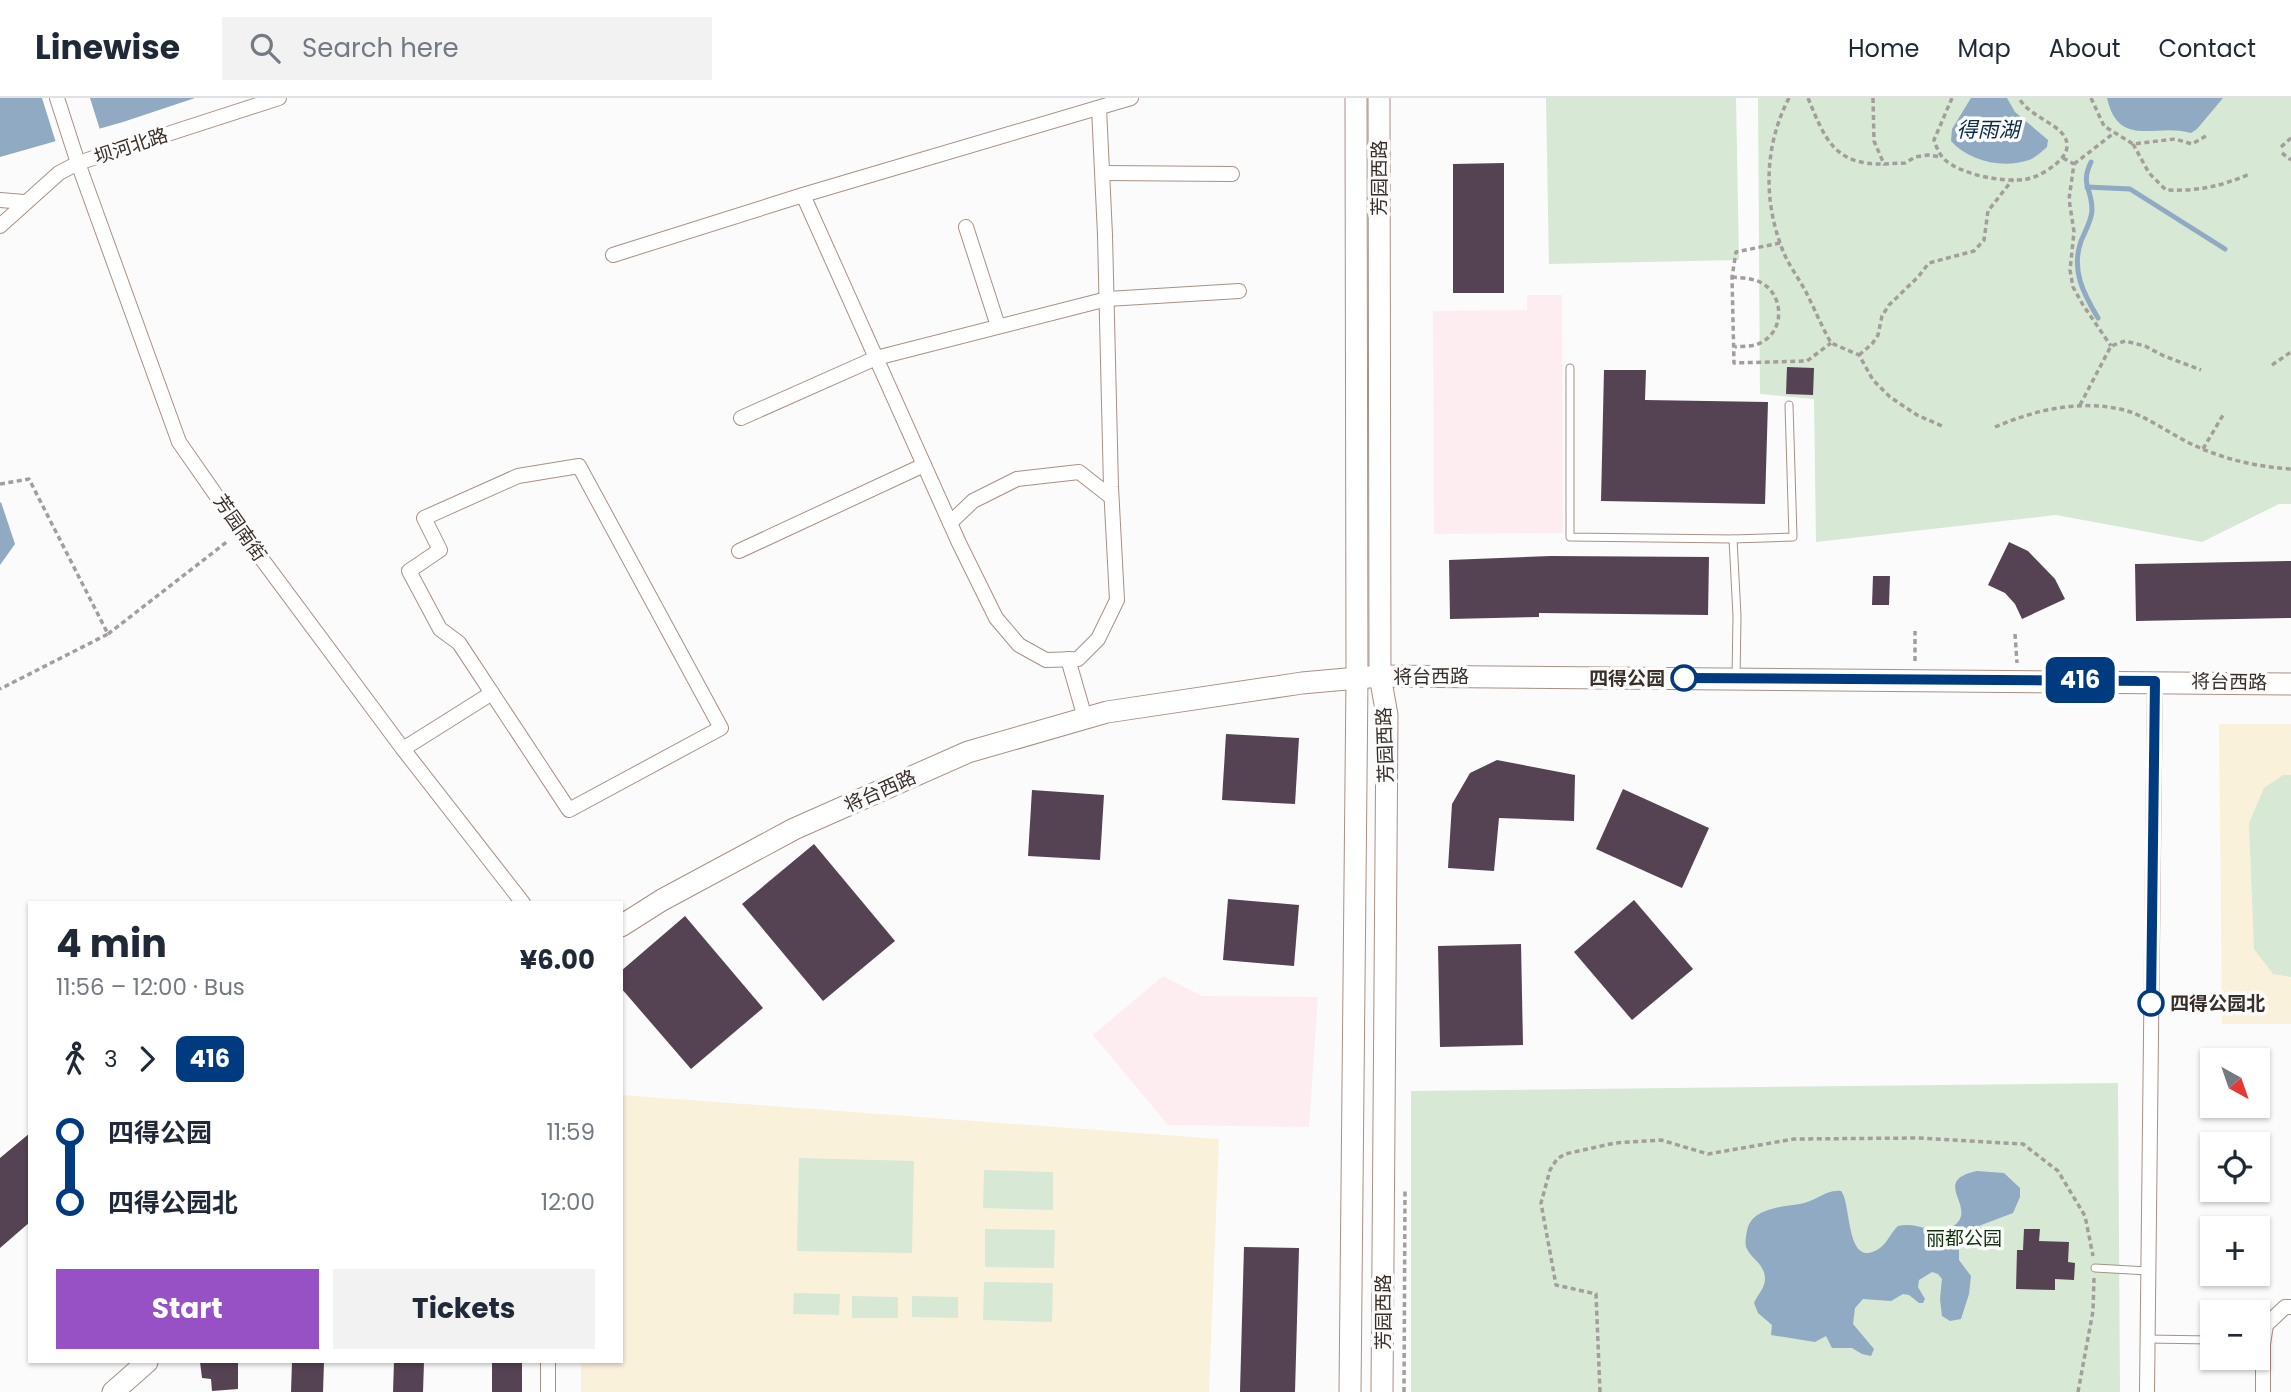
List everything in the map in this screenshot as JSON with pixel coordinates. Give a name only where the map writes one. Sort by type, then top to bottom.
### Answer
[{"type":"main road","name":"芳园西路","points":[[1350,1392],[1357,678],[1356,98]]},
{"type":"main road","name":"芳园西路","points":[[1378,98],[1380,676],[1387,715],[1382,1392]]},
{"type":"main road","name":"将台西路","points":[[623,925],[662,900],[794,830],[968,752],[1107,712],[1302,683],[1380,676],[2291,684]]},
{"type":"main road","points":[[113,1392],[146,1363]]},
{"type":"street","name":"芳园南街","points":[[57,98],[179,442],[241,531],[403,749],[521,901]]},
{"type":"street","name":"坝河北路","points":[[0,226],[76,156],[279,98]]},
{"type":"street","points":[[612,255],[803,195],[1132,98]]},
{"type":"street","points":[[803,195],[950,523],[996,618],[1019,645],[1046,660],[1078,659],[1098,639],[1117,600],[1111,497],[1107,299],[1099,108]]},
{"type":"street","points":[[1102,173],[1232,174]]},
{"type":"street","points":[[0,200],[24,202]]},
{"type":"street","points":[[966,227],[998,326]]},
{"type":"street","points":[[741,418],[876,358],[998,326],[1107,299],[1240,291]]},
{"type":"street","points":[[739,551],[924,465]]},
{"type":"street","points":[[579,466],[721,728],[569,810],[492,693],[459,643],[440,629],[409,571],[440,550],[424,518],[518,477],[579,466]]},
{"type":"street","points":[[950,523],[972,501],[1017,480],[1079,472],[1111,497]]},
{"type":"street","points":[[1068,659],[1086,718]]},
{"type":"street","points":[[2147,1392],[2155,681]]},
{"type":"street","points":[[403,749],[492,693]]},
{"type":"street","points":[[2270,1321],[2285,1307],[2291,1307]]},
{"type":"street","points":[[548,1363],[548,1392]]},
{"type":"street","points":[[2262,1370],[2263,1392]]},
{"type":"lane","points":[[1570,368],[1570,537],[1793,537],[1789,405]]},
{"type":"lane","points":[[1733,539],[1737,616],[1736,678]]},
{"type":"lane","points":[[2095,1268],[2148,1271]]},
{"type":"lane","points":[[2147,1339],[2200,1340]]},
{"type":"path","points":[[1789,98],[1771,148],[1768,181],[1773,220],[1780,243],[1831,343],[1859,355],[1873,380],[1890,397],[1917,415],[1942,426]]},
{"type":"path","points":[[1808,98],[1824,135],[1849,160],[1884,164],[1905,163],[1915,157],[1928,155],[1941,157],[1959,170],[1990,177],[2027,179],[2046,172],[2063,158],[2067,147],[2064,134],[2037,117],[2019,98]]},
{"type":"path","points":[[1872,98],[1874,141],[1884,164]]},
{"type":"path","points":[[1941,157],[1934,140],[1952,98]]},
{"type":"path","points":[[2091,98],[2104,125],[2133,144],[2149,173],[2166,190],[2195,191],[2225,184],[2250,174]]},
{"type":"path","points":[[2111,346],[2082,305],[2073,287],[2070,270],[2074,232],[2068,199],[2074,164],[2114,133]]},
{"type":"path","points":[[2133,144],[2175,138],[2192,144],[2206,136]]},
{"type":"path","points":[[2291,138],[2281,150],[2291,160]]},
{"type":"path","points":[[2063,158],[2074,164]]},
{"type":"path","points":[[1859,355],[1878,335],[1882,316],[1889,305],[1929,263],[1974,251],[1984,240],[1989,211],[2013,179]]},
{"type":"path","points":[[1780,243],[1736,252],[1732,277],[1734,363],[1807,361],[1831,343]]},
{"type":"path","points":[[1732,277],[1750,279],[1767,287],[1774,295],[1779,317],[1776,328],[1762,342],[1734,347]]},
{"type":"path","points":[[2080,405],[2111,346],[2125,341],[2145,346],[2201,370]]},
{"type":"path","points":[[2272,365],[2291,352]]},
{"type":"path","points":[[1995,427],[2020,416],[2080,405],[2123,409],[2203,449],[2248,464],[2291,469]]},
{"type":"path","points":[[2203,449],[2223,415]]},
{"type":"path","points":[[0,484],[29,479],[108,634]]},
{"type":"path","points":[[0,689],[108,634],[241,531]]},
{"type":"path","points":[[1915,631],[1915,680]]},
{"type":"path","points":[[2015,634],[2018,680]]},
{"type":"path","points":[[1600,1392],[1596,1294],[1556,1285],[1541,1203],[1550,1170],[1557,1159],[1564,1154],[1615,1143],[1661,1140],[1708,1154],[1794,1139],[1918,1138],[2023,1144],[2058,1171],[2085,1216],[2095,1268],[2093,1311],[2078,1392]]},
{"type":"shaded area","points":[[1527,295],[1562,295],[1563,533],[1434,534],[1433,311],[1527,310]]},
{"type":"shaded area","points":[[2219,724],[2291,724],[2291,1024],[2222,1024]]},
{"type":"shaded area","points":[[1163,976],[1202,996],[1318,997],[1309,1127],[1168,1125],[1093,1035]]},
{"type":"shaded area","points":[[623,1095],[1219,1139],[1209,1392],[581,1392],[581,1363],[623,1363]]},
{"type":"green space","points":[[1546,98],[1736,98],[1739,260],[1549,264]]},
{"type":"green space","points":[[1758,98],[2291,98],[2291,504],[2279,504],[2202,542],[2056,515],[1816,542],[1814,399],[1760,394]]},
{"type":"green space","points":[[2283,775],[2291,775],[2291,977],[2273,974],[2254,949],[2249,823],[2264,788]]},
{"type":"green space","name":"丽都公园","points":[[2118,1083],[2120,1392],[1411,1392],[1411,1091]]},
{"type":"green space","points":[[799,1158],[914,1161],[912,1253],[797,1251]]},
{"type":"green space","points":[[984,1170],[1053,1172],[1053,1210],[983,1208]]},
{"type":"green space","points":[[985,1229],[1055,1230],[1054,1268],[985,1267]]},
{"type":"green space","points":[[984,1282],[1053,1283],[1052,1322],[983,1320]]},
{"type":"green space","points":[[794,1293],[840,1294],[839,1315],[793,1314]]},
{"type":"green space","points":[[852,1296],[898,1297],[898,1318],[852,1318]]},
{"type":"green space","points":[[912,1296],[958,1297],[958,1318],[912,1317]]},
{"type":"water","points":[[0,98],[195,98],[123,122],[0,157]]},
{"type":"water","name":"得雨湖","points":[[1971,98],[2007,98],[2015,112],[2048,140],[2047,147],[2031,159],[2008,164],[1967,154],[1951,141],[1952,129]]},
{"type":"water","points":[[2107,98],[2223,98],[2191,133],[2178,130],[2130,129],[2120,124]]},
{"type":"water","points":[[0,503],[15,544],[0,565]]},
{"type":"water","points":[[1977,1171],[2004,1173],[2020,1188],[2020,1197],[2013,1213],[1968,1230],[1959,1240],[1959,1260],[1971,1276],[1969,1294],[1961,1319],[1950,1321],[1942,1316],[1942,1279],[1932,1272],[1919,1280],[1918,1287],[1925,1299],[1923,1303],[1903,1294],[1891,1301],[1863,1299],[1855,1308],[1853,1324],[1874,1349],[1871,1356],[1852,1348],[1832,1348],[1826,1336],[1815,1342],[1771,1335],[1772,1325],[1758,1313],[1754,1303],[1765,1279],[1760,1265],[1746,1245],[1747,1231],[1754,1218],[1768,1210],[1805,1203],[1830,1192],[1841,1191],[1855,1244],[1861,1251],[1869,1253],[1883,1246],[1898,1226],[1912,1225],[1941,1231],[1957,1223],[1961,1206],[1955,1190],[1956,1182],[1962,1176]]},
{"type":"pier","points":[[42,98],[90,98],[101,133],[57,146]]},
{"type":"building","points":[[1504,163],[1504,293],[1453,293],[1453,164]]},
{"type":"building","points":[[1787,367],[1814,368],[1813,395],[1786,394]]},
{"type":"building","points":[[1604,370],[1646,370],[1645,400],[1768,402],[1765,504],[1601,501]]},
{"type":"building","points":[[2009,542],[2028,551],[2055,579],[2065,599],[2022,619],[2015,604],[2005,593],[1988,585]]},
{"type":"building","points":[[1551,556],[1709,557],[1708,615],[1539,613],[1539,617],[1450,619],[1449,560]]},
{"type":"building","points":[[2291,561],[2291,618],[2136,621],[2135,564]]},
{"type":"building","points":[[1873,576],[1890,576],[1889,605],[1872,605]]},
{"type":"building","points":[[1226,734],[1299,738],[1295,804],[1222,800]]},
{"type":"building","points":[[1497,760],[1575,775],[1574,821],[1499,818],[1494,871],[1448,868],[1452,804],[1470,773]]},
{"type":"building","points":[[1623,789],[1709,828],[1682,888],[1596,849]]},
{"type":"building","points":[[1032,790],[1104,795],[1100,860],[1028,856]]},
{"type":"building","points":[[814,844],[895,941],[823,1001],[742,904]]},
{"type":"building","points":[[1228,899],[1299,905],[1294,966],[1223,960]]},
{"type":"building","points":[[1634,900],[1693,969],[1632,1020],[1574,952]]},
{"type":"building","points":[[685,916],[763,1008],[691,1069],[623,990],[623,969]]},
{"type":"building","points":[[1521,944],[1523,1045],[1440,1047],[1438,946]]},
{"type":"building","points":[[28,1135],[28,1224],[0,1248],[0,1158]]},
{"type":"building","points":[[2024,1229],[2040,1229],[2039,1241],[2069,1242],[2068,1262],[2075,1263],[2074,1280],[2055,1279],[2055,1290],[2016,1289],[2017,1250],[2023,1250]]},
{"type":"building","points":[[1244,1247],[1299,1248],[1295,1392],[1240,1392]]},
{"type":"building","points":[[200,1363],[238,1363],[238,1389],[212,1391],[211,1379],[202,1378]]},
{"type":"building","points":[[292,1363],[324,1363],[323,1392],[291,1392]]},
{"type":"building","points":[[394,1363],[424,1363],[423,1392],[393,1392]]},
{"type":"building","points":[[492,1363],[522,1363],[522,1392],[492,1392]]},
{"type":"waterway","points":[[2091,162],[2086,181],[2092,214],[2081,241],[2077,262],[2083,290],[2098,318]]},
{"type":"waterway","points":[[2087,187],[2130,189],[2225,249]]},
{"type":"bus line","name":"416","points":[[1684,678],[2155,681],[2151,1003]]},
{"type":"place","name":"四得公园","points":[[1684,678]]},
{"type":"place","name":"四得公园北","points":[[2151,1003]]}]
